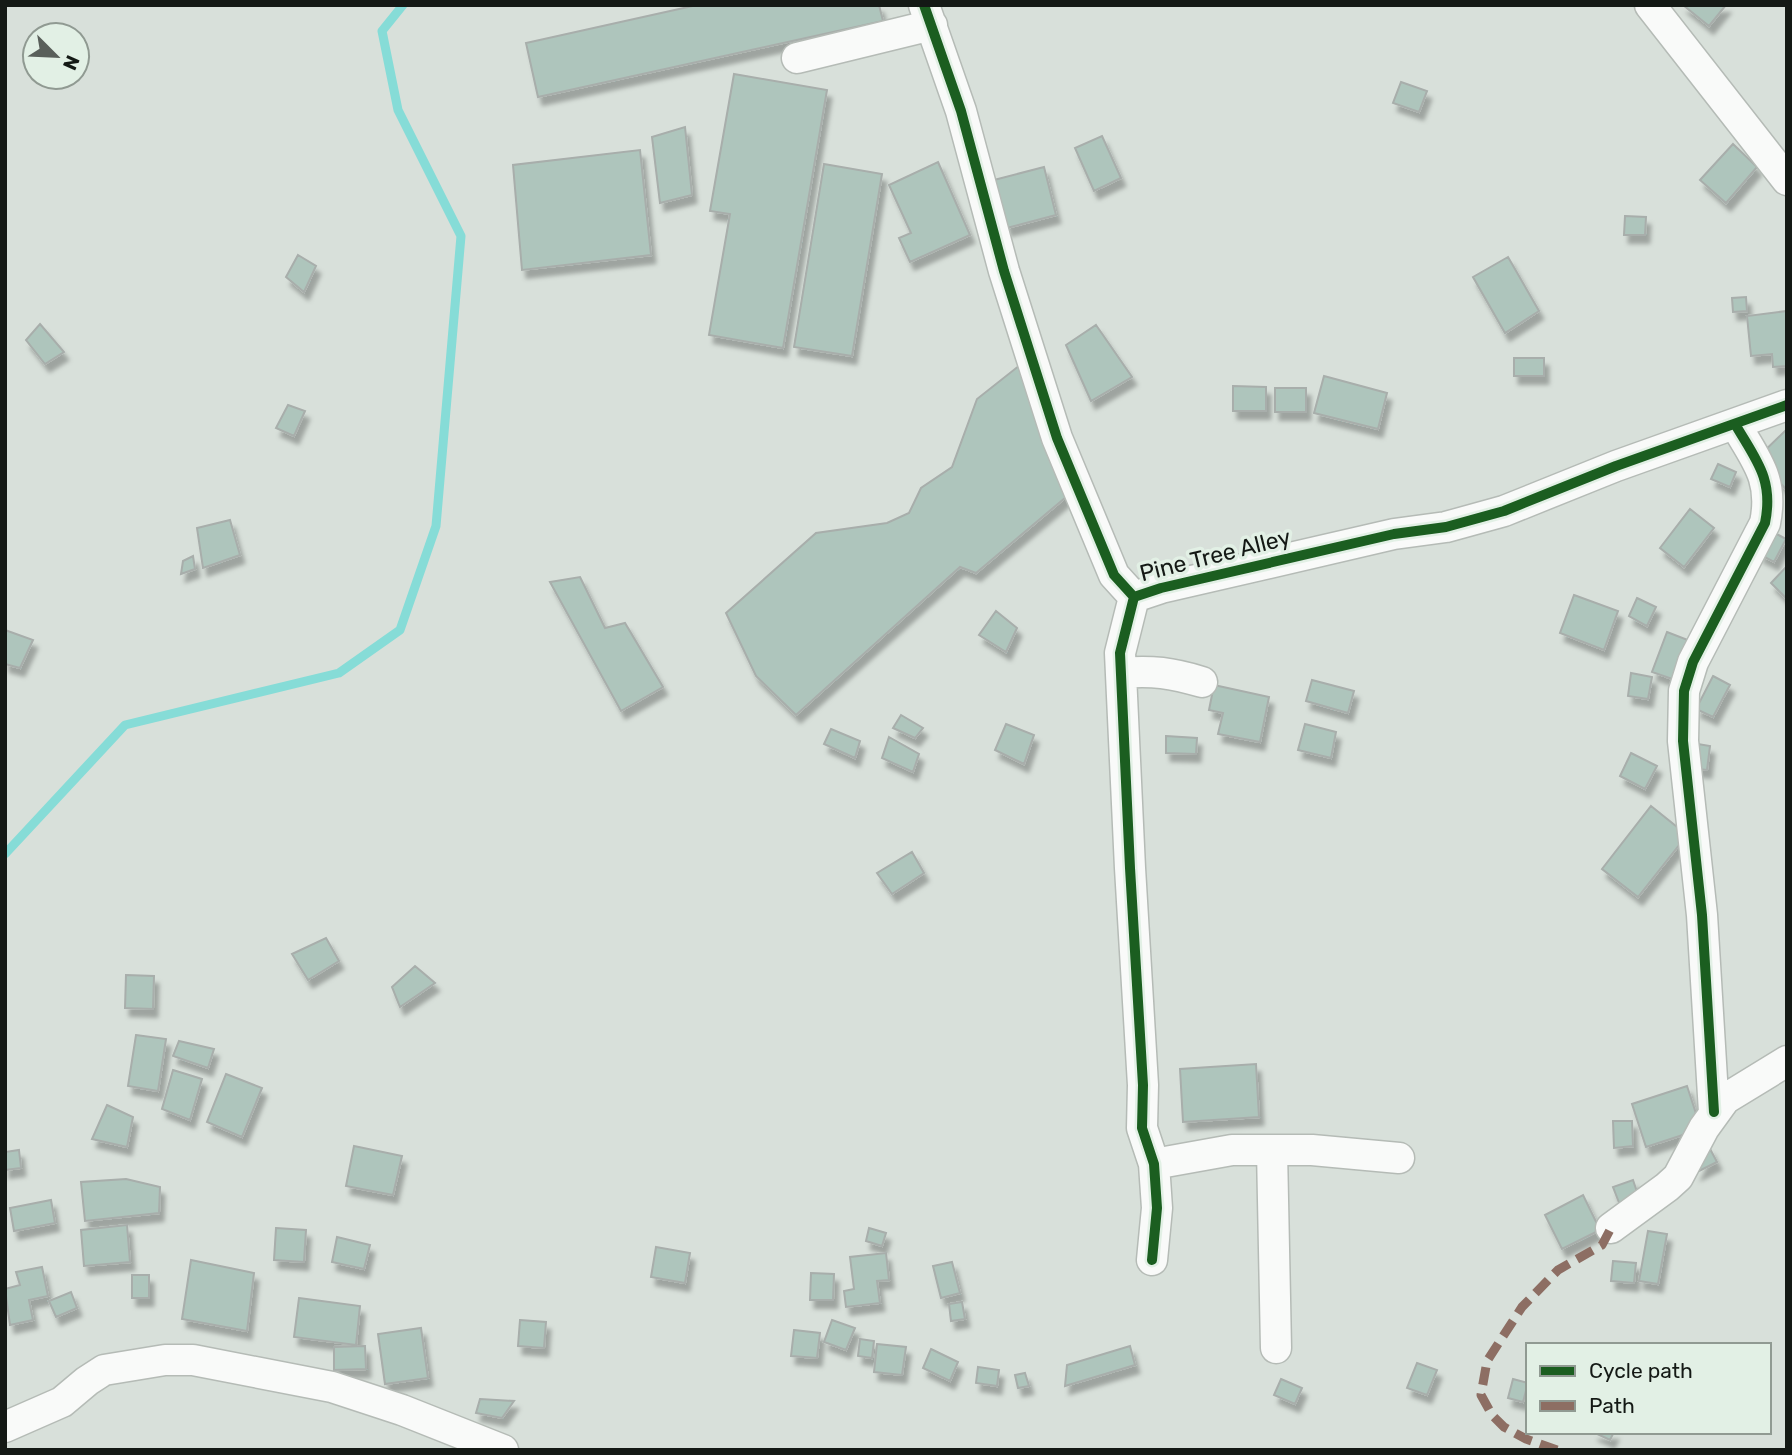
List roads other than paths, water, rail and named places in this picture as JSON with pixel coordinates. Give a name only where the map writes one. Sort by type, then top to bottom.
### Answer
[{"type":"street","points":[[1650,5],[1787,180]]},
{"type":"street","name":"Pine Tree Alley","points":[[797,58],[928,15],[961,111],[1004,271],[1057,438],[1114,575],[1134,597],[1161,588],[1394,534],[1446,527],[1504,511],[1616,466],[1787,405]]},
{"type":"street","points":[[1714,1112],[1702,915],[1683,741],[1684,691],[1692,662],[1765,523],[1769,505],[1766,478],[1735,424]]},
{"type":"street","points":[[1134,597],[1120,653],[1143,1085],[1142,1128],[1154,1164],[1157,1208],[1152,1260]]},
{"type":"street","points":[[1121,673],[1150,670],[1173,673],[1202,682]]},
{"type":"street","points":[[1611,1228],[1678,1177],[1714,1112],[1725,1099],[1787,1061]]},
{"type":"street","points":[[1154,1164],[1232,1150],[1312,1150],[1399,1158]]},
{"type":"street","points":[[1272,1150],[1276,1348]]},
{"type":"street","points":[[5,1427],[62,1402],[104,1370],[165,1360],[193,1360],[332,1387],[402,1410],[503,1450]]},
{"type":"waterway","points":[[5,854],[125,725],[339,673],[400,630],[436,526],[461,236],[398,110],[382,31],[403,5]]}]
